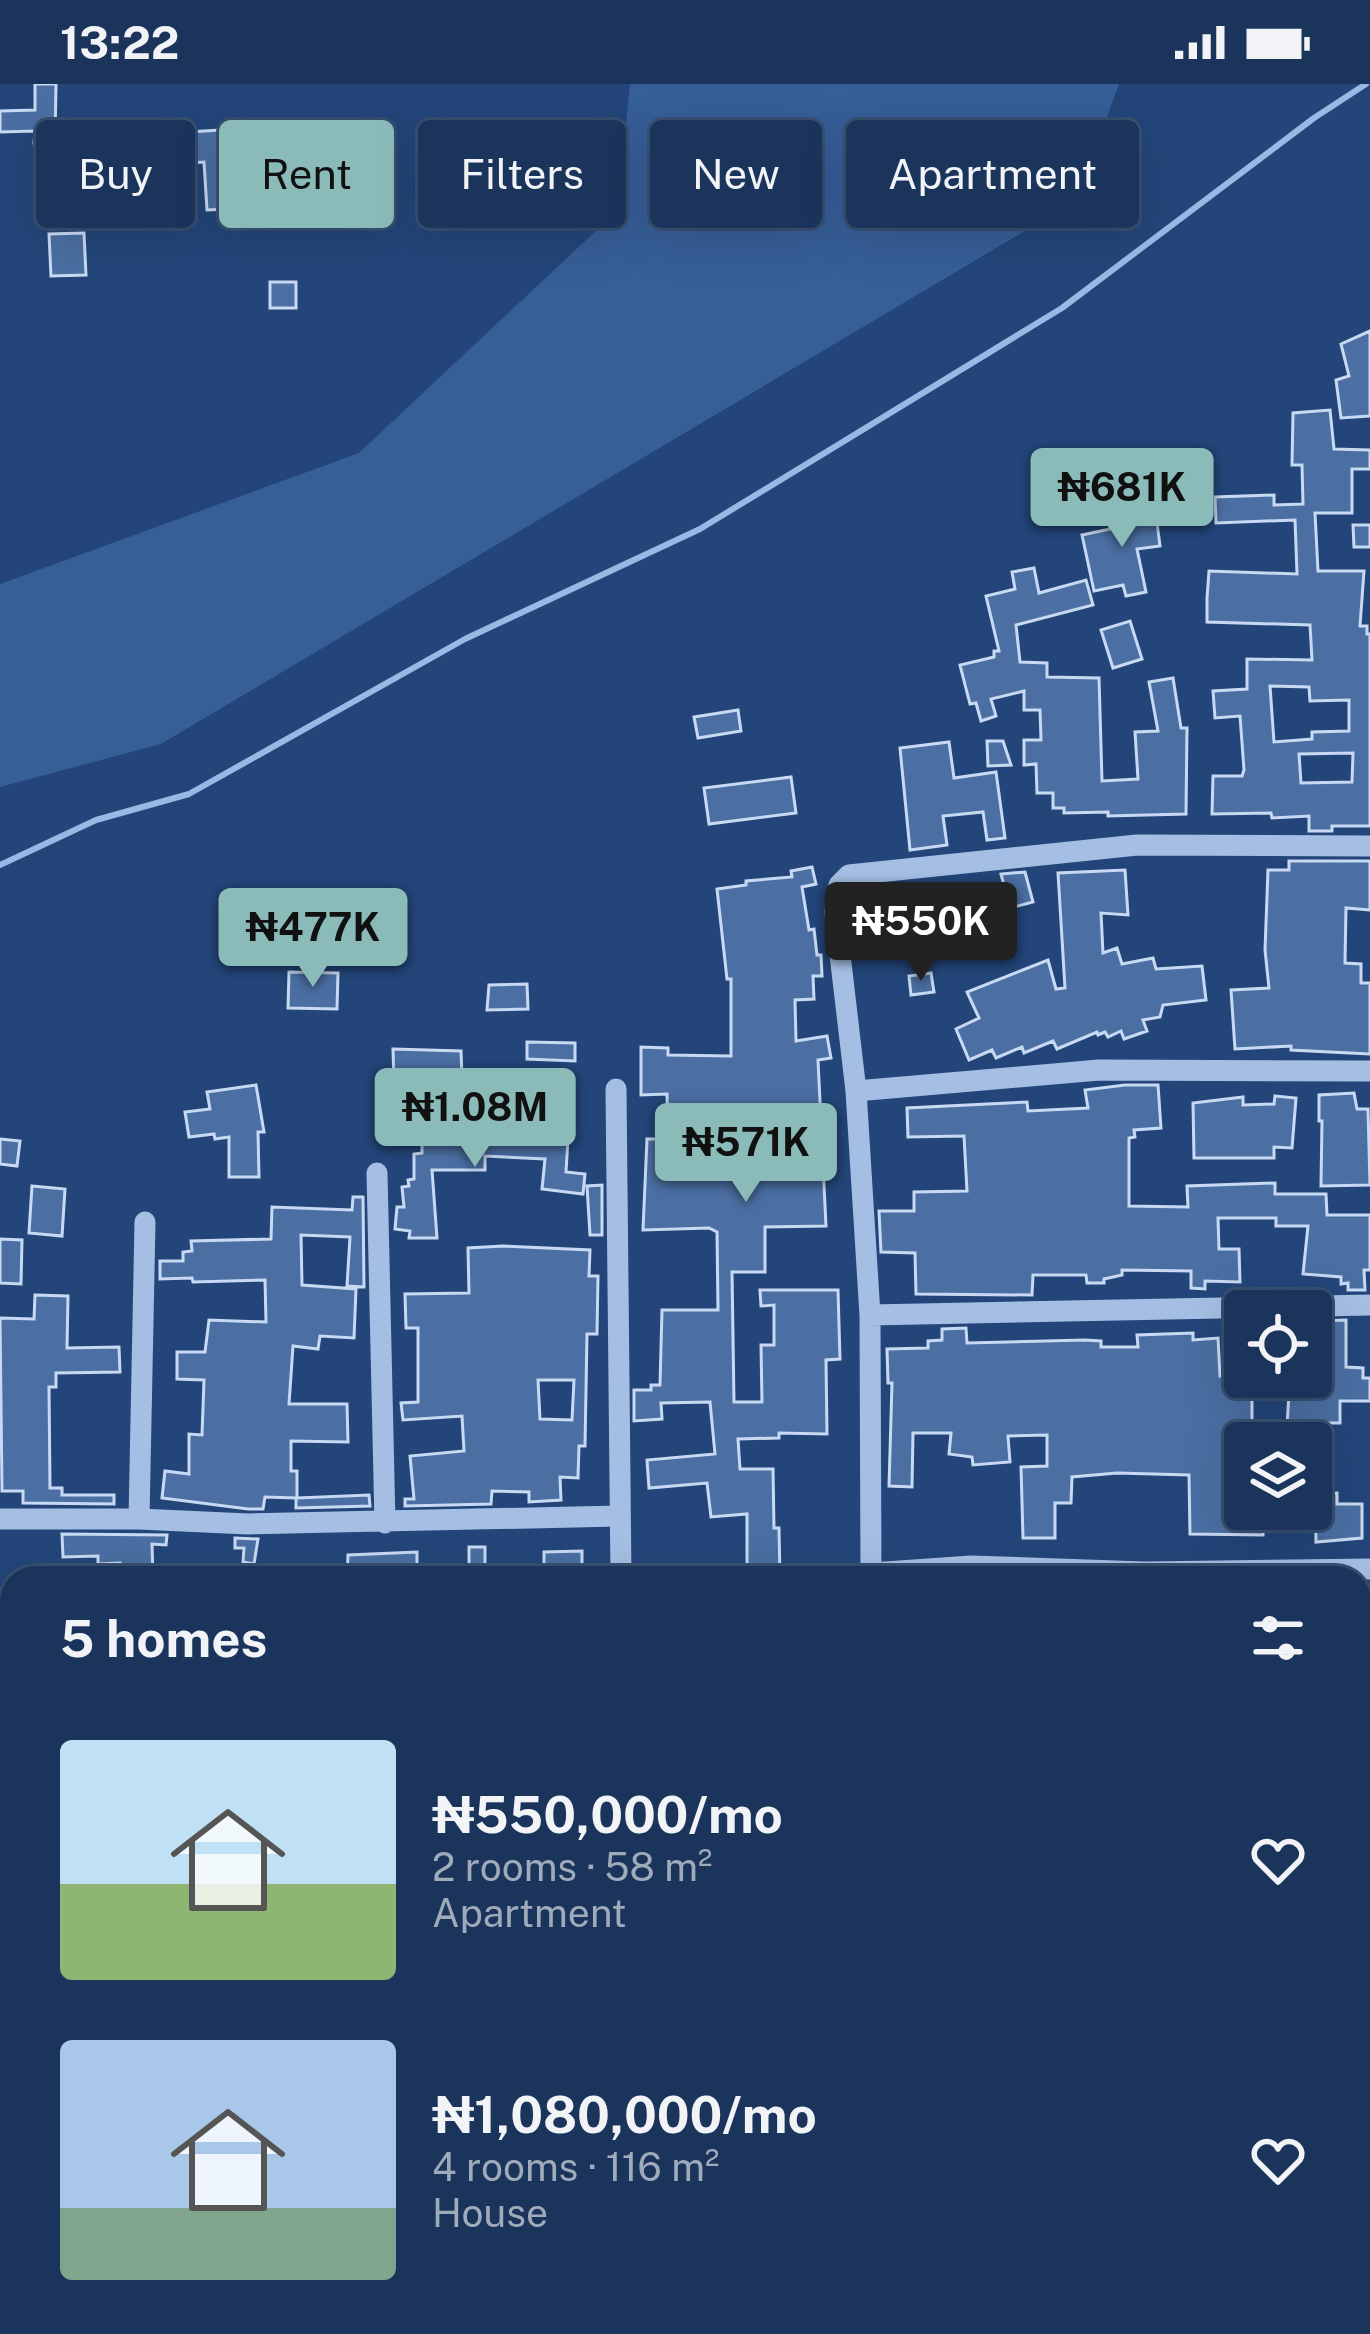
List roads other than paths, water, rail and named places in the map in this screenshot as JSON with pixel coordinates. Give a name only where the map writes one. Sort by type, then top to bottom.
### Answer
[{"type":"street","points":[[871,1566],[870,1315],[856,1090],[835,912],[839,885],[849,875],[1137,844],[1370,846]]},
{"type":"street","points":[[1094,1047],[1100,1070]]},
{"type":"street","points":[[856,1090],[1100,1070],[1370,1071]]},
{"type":"street","points":[[616,1089],[621,1566]]},
{"type":"street","points":[[377,1173],[385,1523]]},
{"type":"street","points":[[139,1519],[145,1222]]},
{"type":"street","points":[[870,1315],[1370,1305]]},
{"type":"street","points":[[0,1519],[248,1524],[620,1516]]},
{"type":"waterway","points":[[0,865],[96,820],[189,794],[465,639],[700,529],[1062,308],[1366,84]]}]
